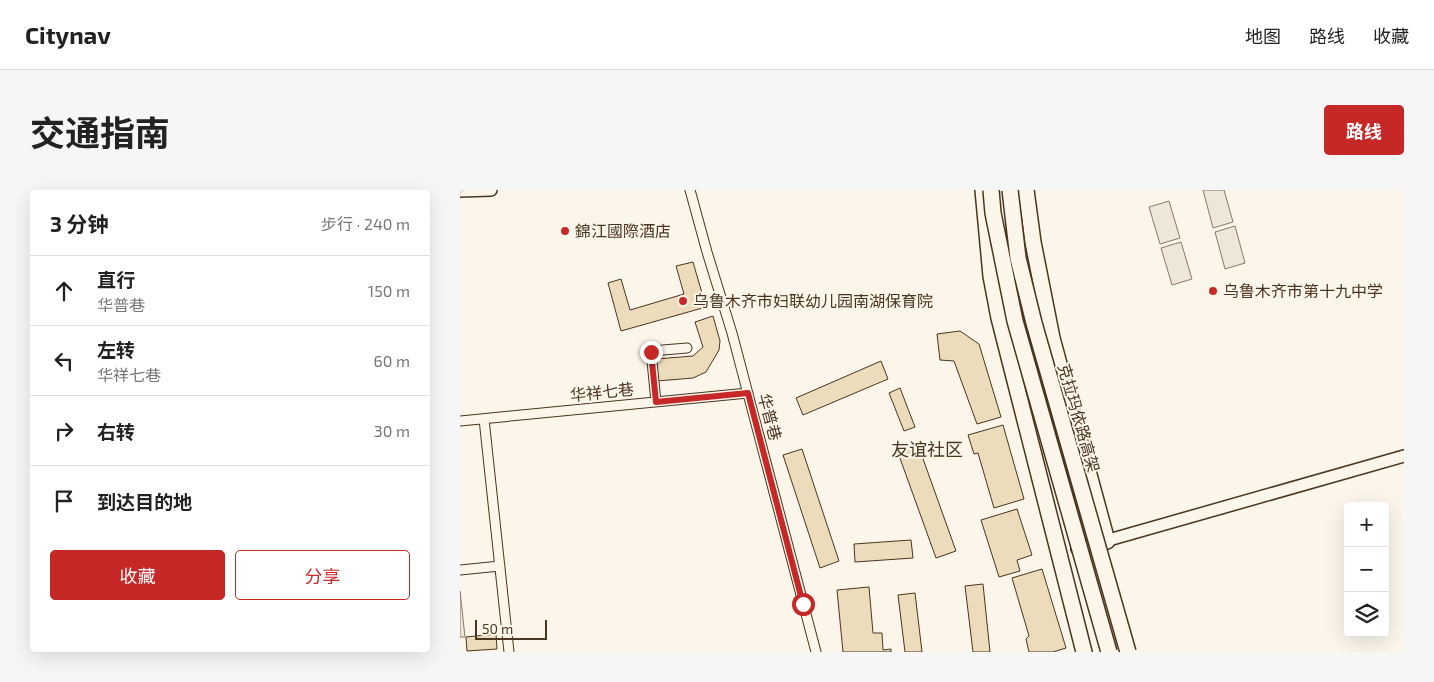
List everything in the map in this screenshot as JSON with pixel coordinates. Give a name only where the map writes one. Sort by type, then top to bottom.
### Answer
[{"type":"highway","points":[[983,190],[992,276],[999,318],[1084,652]]},
{"type":"highway","points":[[991,190],[993,213],[1014,321],[1109,652]]},
{"type":"highway","name":"克拉玛依路高架","points":[[1010,190],[1018,258],[1034,323],[1128,652]]},
{"type":"highway","points":[[1026,190],[1033,242],[1052,338],[1107,540]]},
{"type":"street","points":[[460,191],[491,190]]},
{"type":"street","name":"华普巷","points":[[690,190],[732,333],[816,652]]},
{"type":"street","points":[[656,402],[651,352],[687,348]]},
{"type":"street","name":"华祥七巷","points":[[460,421],[748,393]]},
{"type":"street","points":[[484,419],[509,652]]},
{"type":"street","points":[[1077,549],[1404,456]]},
{"type":"street","points":[[460,570],[500,566]]},
{"type":"shaded area","points":[[1203,190],[1224,190],[1233,222],[1213,228]]},
{"type":"shaded area","points":[[1169,201],[1180,238],[1160,244],[1149,207]]},
{"type":"shaded area","points":[[1235,226],[1245,263],[1225,269],[1215,232]]},
{"type":"shaded area","points":[[1181,242],[1192,279],[1172,285],[1161,248]]},
{"type":"shaded area","points":[[460,591],[465,637],[460,637]]},
{"type":"building","name":"乌鲁木齐市妇联幼儿园南湖保育院","points":[[693,262],[706,307],[621,331],[608,283],[621,279],[630,310],[684,294],[676,266]]},
{"type":"building","points":[[713,316],[720,341],[719,350],[706,372],[693,378],[657,381],[656,359],[693,356],[703,347],[695,322]]},
{"type":"building","points":[[960,331],[979,344],[1001,417],[977,424],[954,361],[940,360],[937,334]]},
{"type":"building","points":[[881,361],[888,379],[803,415],[796,398]]},
{"type":"building","points":[[900,388],[915,427],[904,431],[889,393]]},
{"type":"building","points":[[1003,425],[1024,499],[994,508],[978,453],[974,454],[968,435]]},
{"type":"building","points":[[917,442],[956,551],[936,558],[897,450]]},
{"type":"building","points":[[802,449],[839,561],[820,568],[783,455]]},
{"type":"building","points":[[1017,509],[1032,555],[1017,560],[1020,571],[999,577],[981,520]]},
{"type":"building","points":[[911,540],[913,558],[855,562],[854,544]]},
{"type":"building","points":[[1042,569],[1066,648],[1053,652],[1029,652],[1026,639],[1029,636],[1012,578]]},
{"type":"building","points":[[983,584],[990,652],[973,652],[965,586]]},
{"type":"building","points":[[869,587],[873,633],[882,633],[883,650],[891,649],[891,652],[843,652],[837,590]]},
{"type":"building","points":[[915,593],[922,652],[905,652],[898,595]]},
{"type":"building","points":[[496,634],[497,649],[467,651],[466,637]]},
{"type":"place","name":"錦江國際酒店","points":[[565,231]]},
{"type":"place","name":"乌鲁木齐市第十九中学","points":[[1213,291]]},
{"type":"place","name":"乌鲁木齐市妇联幼儿园南湖保育院","points":[[683,301]]},
{"type":"district","name":"友谊社区","points":[[927,450]]},
{"type":"route","points":[[651,352],[656,402],[748,393],[803,604]]}]
